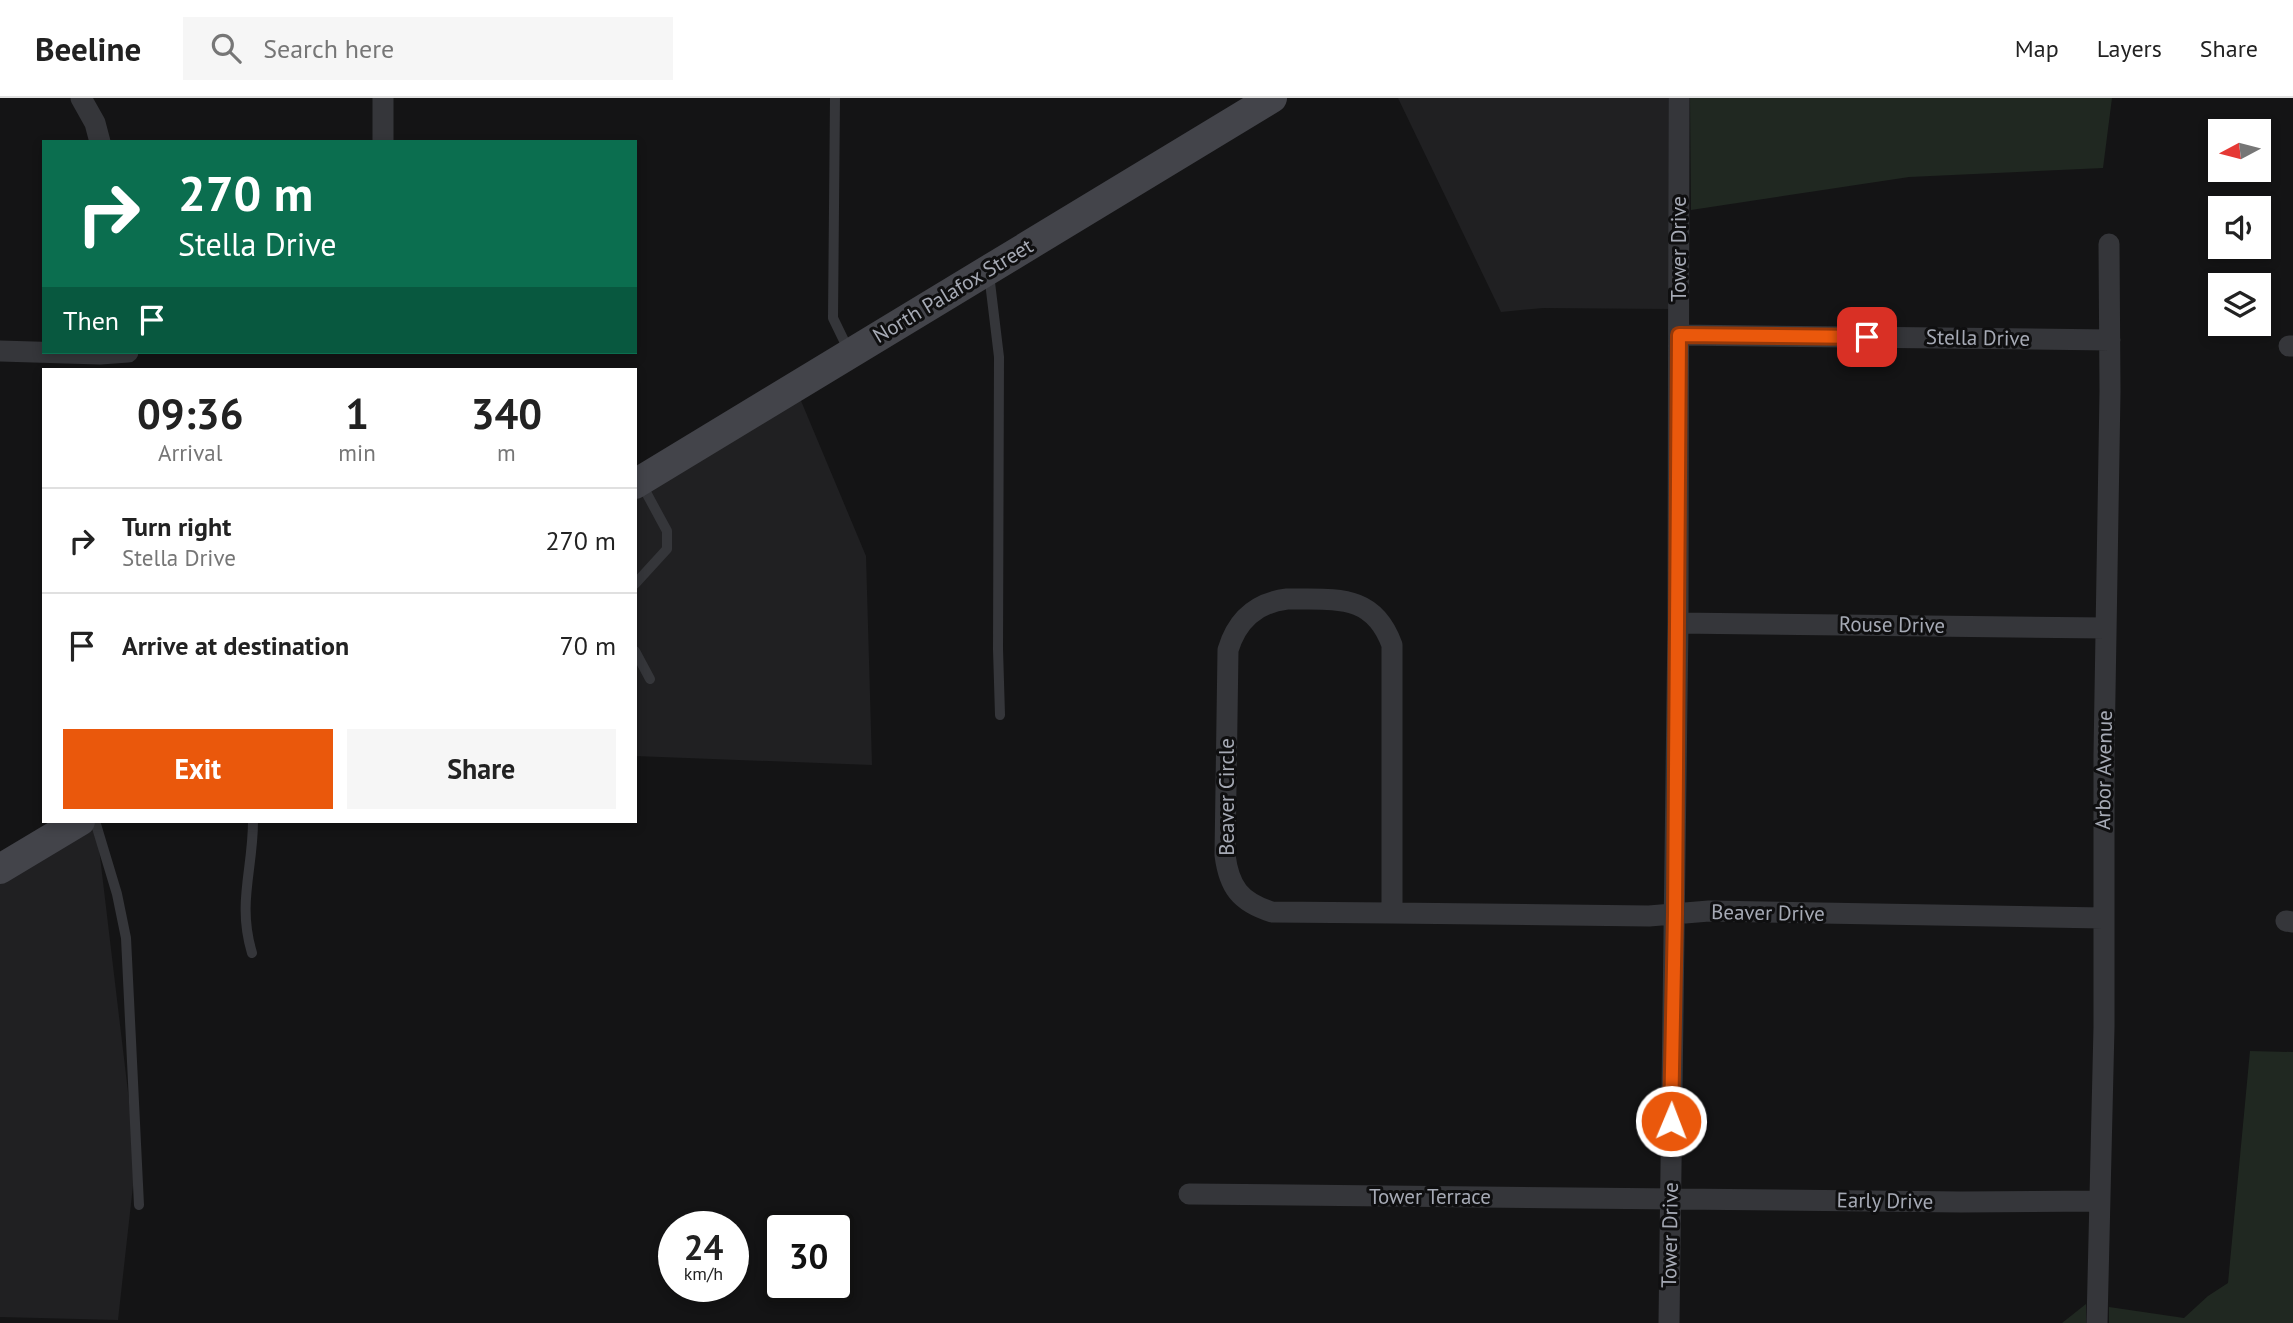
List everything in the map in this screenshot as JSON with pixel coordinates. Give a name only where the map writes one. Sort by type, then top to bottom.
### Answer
[{"type":"main road","name":"North Palafox Street","points":[[638,483],[1272,98]]},
{"type":"main road","points":[[0,869],[77,823]]},
{"type":"street","points":[[81,98],[95,123],[99,140]]},
{"type":"street","points":[[383,98],[383,140]]},
{"type":"street","name":"Tower Drive","points":[[1669,1323],[1678,623],[1679,98]]},
{"type":"street","name":"Arbor Avenue","points":[[2098,1323],[2104,1027],[2109,244]]},
{"type":"street","name":"Stella Drive","points":[[1679,335],[2110,340]]},
{"type":"street","points":[[0,351],[42,354]]},
{"type":"street","points":[[43,354],[100,358],[119,354]]},
{"type":"street","name":"Beaver Circle","points":[[1348,600],[1364,606],[1387,629],[1392,645],[1391,914],[1272,912],[1245,899],[1234,887],[1227,873],[1228,650],[1242,620],[1256,608],[1273,601],[1348,600]]},
{"type":"street","name":"Rouse Drive","points":[[1678,623],[2106,628]]},
{"type":"street","name":"Beaver Drive","points":[[1391,914],[1649,916],[1709,911],[2103,918]]},
{"type":"street","name":"Tower Terrace","points":[[1189,1194],[1670,1199]]},
{"type":"street","name":"Early Drive","points":[[1670,1199],[2099,1201]]},
{"type":"lane","points":[[835,98],[833,318],[850,354]]},
{"type":"lane","points":[[988,270],[999,357],[1000,715]]},
{"type":"lane","points":[[637,582],[667,549],[667,531],[638,483]]},
{"type":"lane","points":[[637,655],[650,680]]},
{"type":"lane","points":[[96,823],[127,938],[139,1205]]},
{"type":"lane","points":[[252,953],[246,934],[244,903],[253,823]]},
{"type":"shaded area","points":[[1398,98],[1668,98],[1668,309],[1543,308],[1501,312]]},
{"type":"shaded area","points":[[1690,98],[2112,98],[2103,168],[1909,177],[1691,210]]},
{"type":"shaded area","points":[[799,396],[866,556],[872,765],[637,756],[637,495]]},
{"type":"shaded area","points":[[96,823],[136,1159],[118,1320],[0,1317],[0,881]]},
{"type":"shaded area","points":[[2250,1051],[2293,1052],[2293,1323],[2109,1323],[2109,1307],[2184,1318],[2208,1296],[2228,1283]]},
{"type":"shaded area","points":[[2086,1304],[2086,1323],[2062,1323]]},
{"type":"route","points":[[1671,1121],[1679,335],[1867,337]]}]
